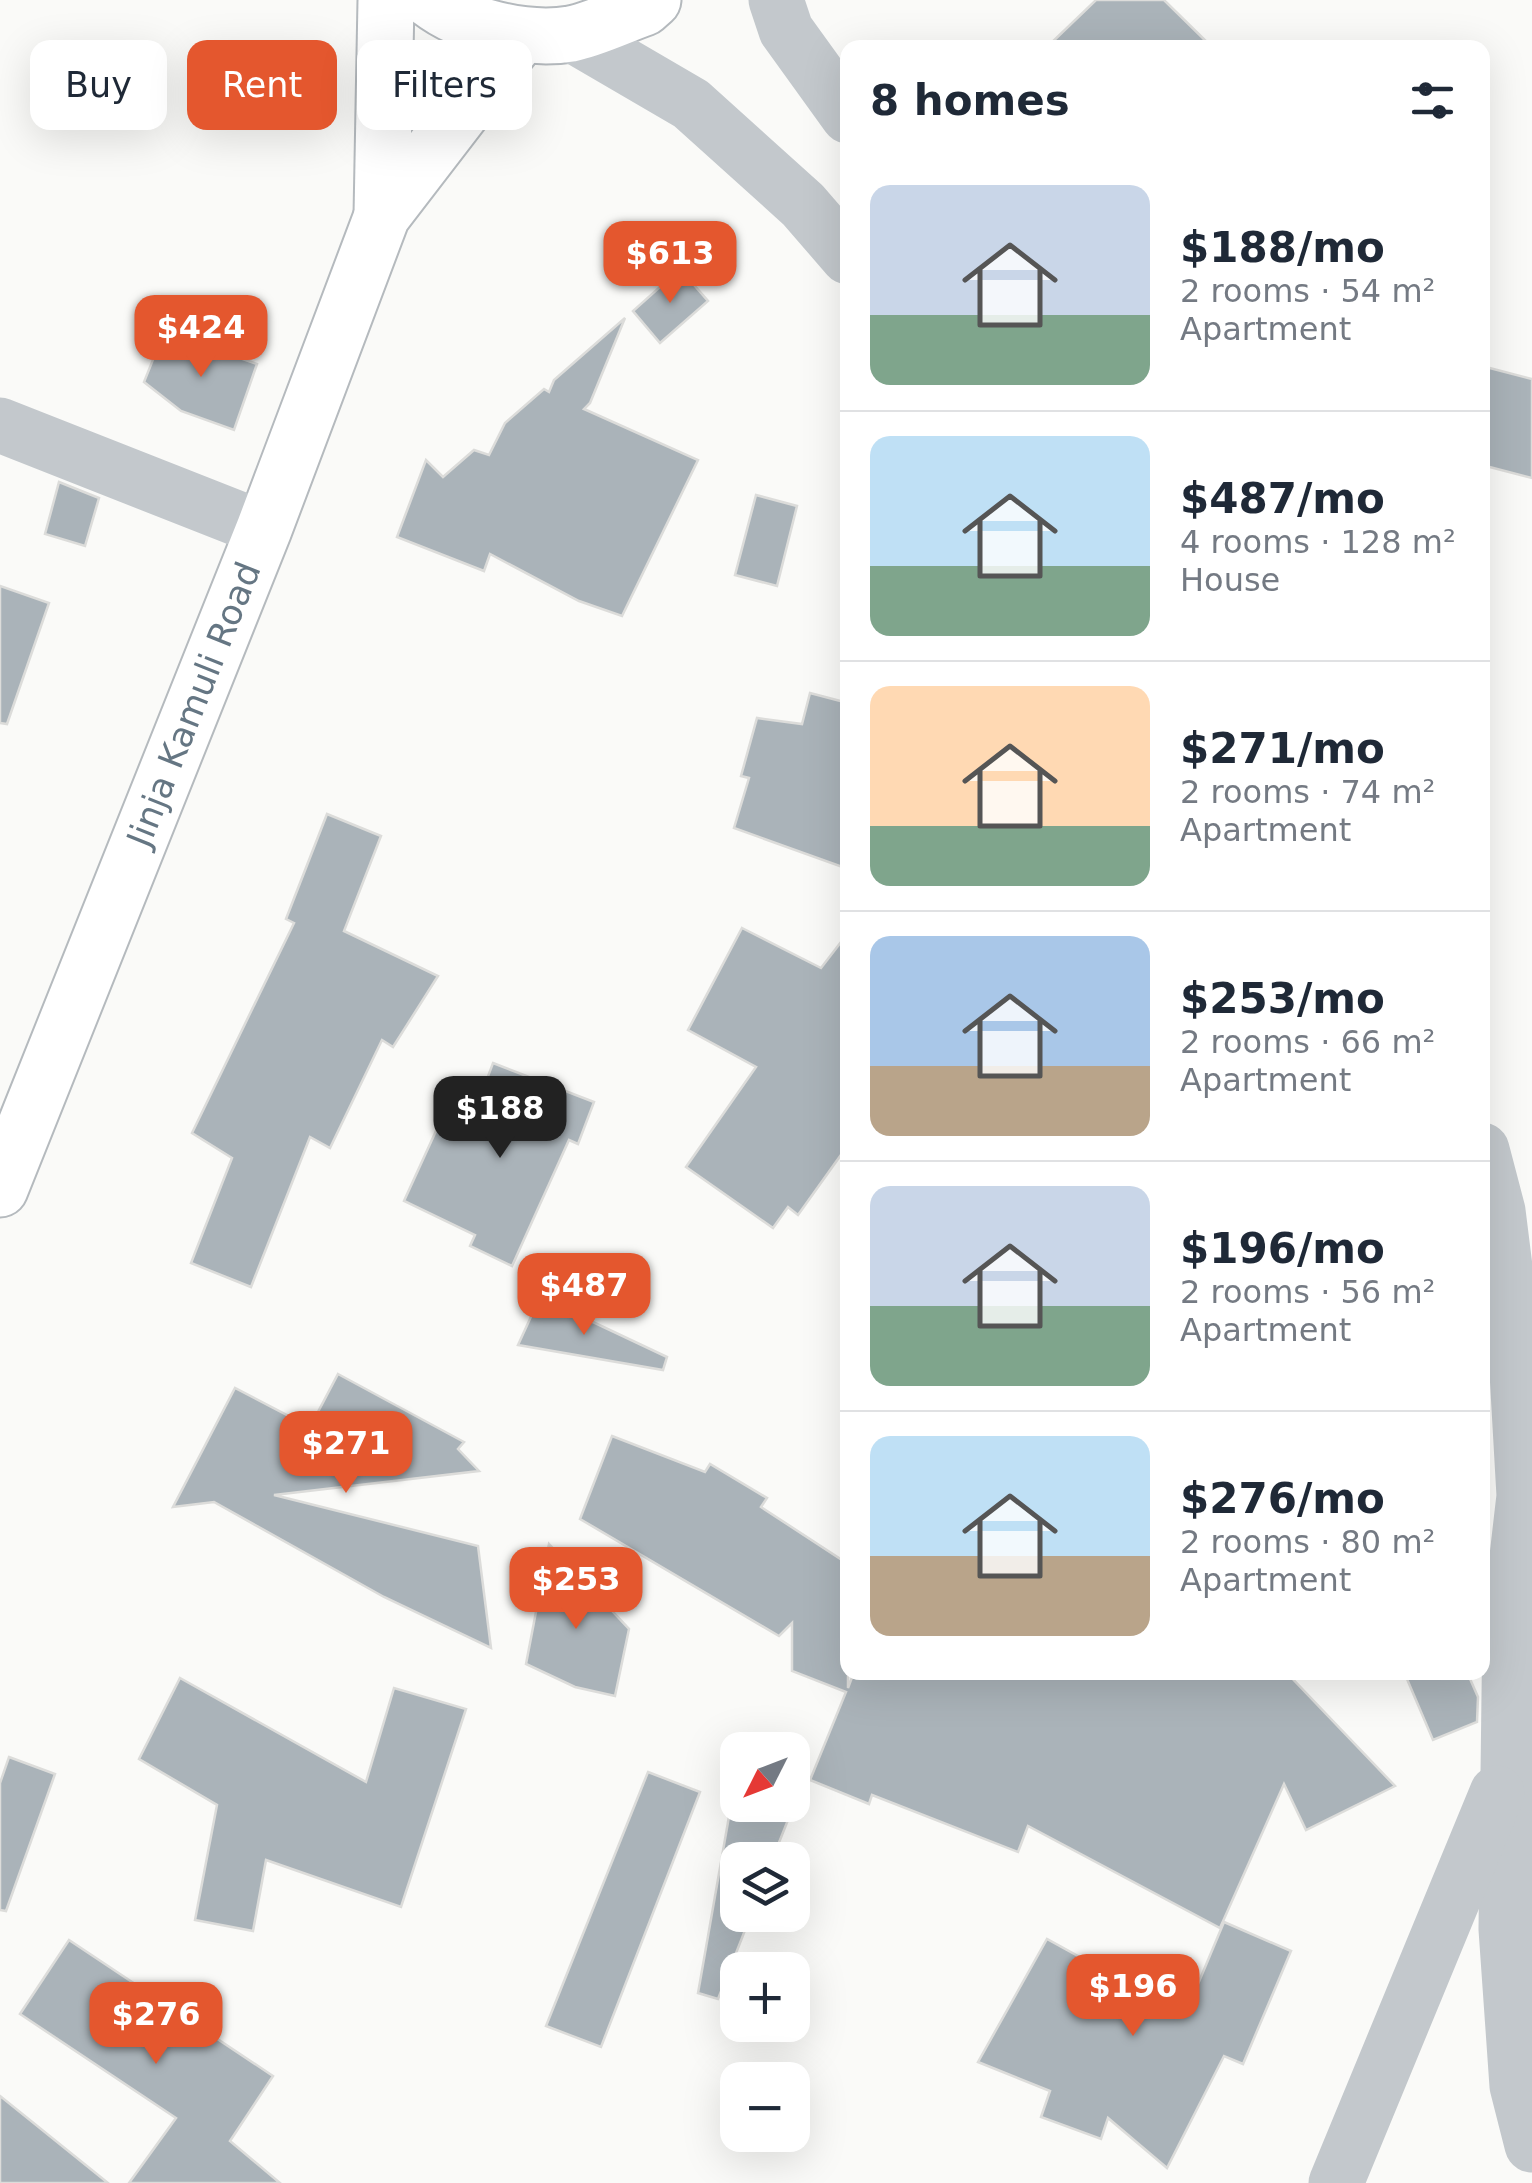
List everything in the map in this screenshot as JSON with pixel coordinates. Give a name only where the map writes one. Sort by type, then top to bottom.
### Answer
[{"type":"main road","name":"Jinja Kamuli Road","points":[[4,1165],[264,529],[382,216],[386,0]]},
{"type":"main road","points":[[430,0],[448,14],[546,34],[644,8],[653,0]]},
{"type":"main road","name":"Jinja Kamuli Road","points":[[382,216],[546,34]]},
{"type":"street","points":[[776,0],[786,30],[840,105]]},
{"type":"street","points":[[546,34],[690,104],[803,206],[840,248]]},
{"type":"street","points":[[0,424],[264,529]]},
{"type":"street","points":[[1490,1165],[1515,1210],[1516,1355],[1524,1496],[1510,1617],[1506,1929],[1517,2086],[1532,2145]]},
{"type":"street","points":[[1336,2183],[1509,1765]]},
{"type":"building","points":[[1096,0],[1164,0],[1205,40],[1054,40]]},
{"type":"building","points":[[680,269],[708,301],[660,343],[633,311]]},
{"type":"building","points":[[625,318],[590,403],[584,409],[698,460],[622,616],[579,601],[490,554],[484,571],[397,537],[426,460],[443,477],[474,450],[489,455],[505,423],[544,389],[549,392],[554,380]]},
{"type":"building","points":[[164,332],[257,364],[234,430],[181,411],[144,382]]},
{"type":"building","points":[[1490,368],[1532,379],[1532,478],[1490,467]]},
{"type":"building","points":[[59,482],[99,498],[85,546],[45,534]]},
{"type":"building","points":[[756,495],[797,506],[777,586],[735,575]]},
{"type":"building","points":[[0,586],[49,603],[7,724],[0,723]]},
{"type":"building","points":[[810,693],[840,701],[840,866],[734,828],[749,778],[741,776],[757,718],[802,724]]},
{"type":"building","points":[[327,814],[381,836],[344,931],[438,976],[393,1047],[382,1040],[330,1148],[310,1137],[251,1287],[191,1263],[232,1158],[192,1133],[294,923],[286,919]]},
{"type":"building","points":[[742,928],[821,968],[840,943],[840,1156],[798,1215],[788,1207],[773,1228],[686,1167],[756,1067],[688,1030]]},
{"type":"building","points":[[493,1063],[594,1102],[578,1144],[569,1140],[512,1266],[470,1246],[475,1235],[404,1201],[441,1120],[467,1132]]},
{"type":"building","points":[[540,1297],[667,1357],[663,1370],[518,1345]]},
{"type":"building","points":[[338,1374],[464,1442],[458,1449],[479,1471],[274,1495],[478,1546],[491,1648],[384,1597],[214,1502],[173,1507],[235,1388],[310,1427]]},
{"type":"building","points":[[612,1436],[705,1472],[710,1464],[767,1498],[761,1507],[840,1559],[840,1680],[848,1680],[848,1688],[851,1680],[1294,1680],[1395,1786],[1306,1830],[1284,1784],[1220,1928],[1028,1826],[1018,1852],[872,1795],[869,1804],[810,1780],[846,1692],[792,1671],[792,1623],[779,1636],[580,1519]]},
{"type":"building","points":[[549,1544],[629,1629],[615,1696],[575,1687],[526,1664]]},
{"type":"building","points":[[180,1678],[366,1782],[394,1688],[466,1709],[401,1907],[266,1860],[253,1931],[195,1920],[217,1805],[139,1759]]},
{"type":"building","points":[[1407,1680],[1471,1680],[1478,1697],[1477,1722],[1433,1740]]},
{"type":"building","points":[[9,1757],[55,1774],[6,1911],[0,1910],[0,1783]]},
{"type":"building","points":[[648,1772],[700,1792],[601,2047],[546,2026]]},
{"type":"building","points":[[728,1822],[787,1822],[779,1842],[725,1842]]},
{"type":"building","points":[[720,1868],[720,1932],[744,1932],[736,1952],[720,1952],[718,1999],[698,1993]]},
{"type":"building","points":[[1224,1922],[1291,1951],[1243,2064],[1224,2056],[1167,2168],[1108,2118],[1101,2139],[1041,2117],[1050,2091],[978,2062],[1047,1939],[1185,2015]]},
{"type":"building","points":[[69,1940],[273,2076],[230,2141],[280,2183],[129,2183],[176,2118],[20,2014]]},
{"type":"building","points":[[0,2096],[108,2183],[0,2183]]}]
